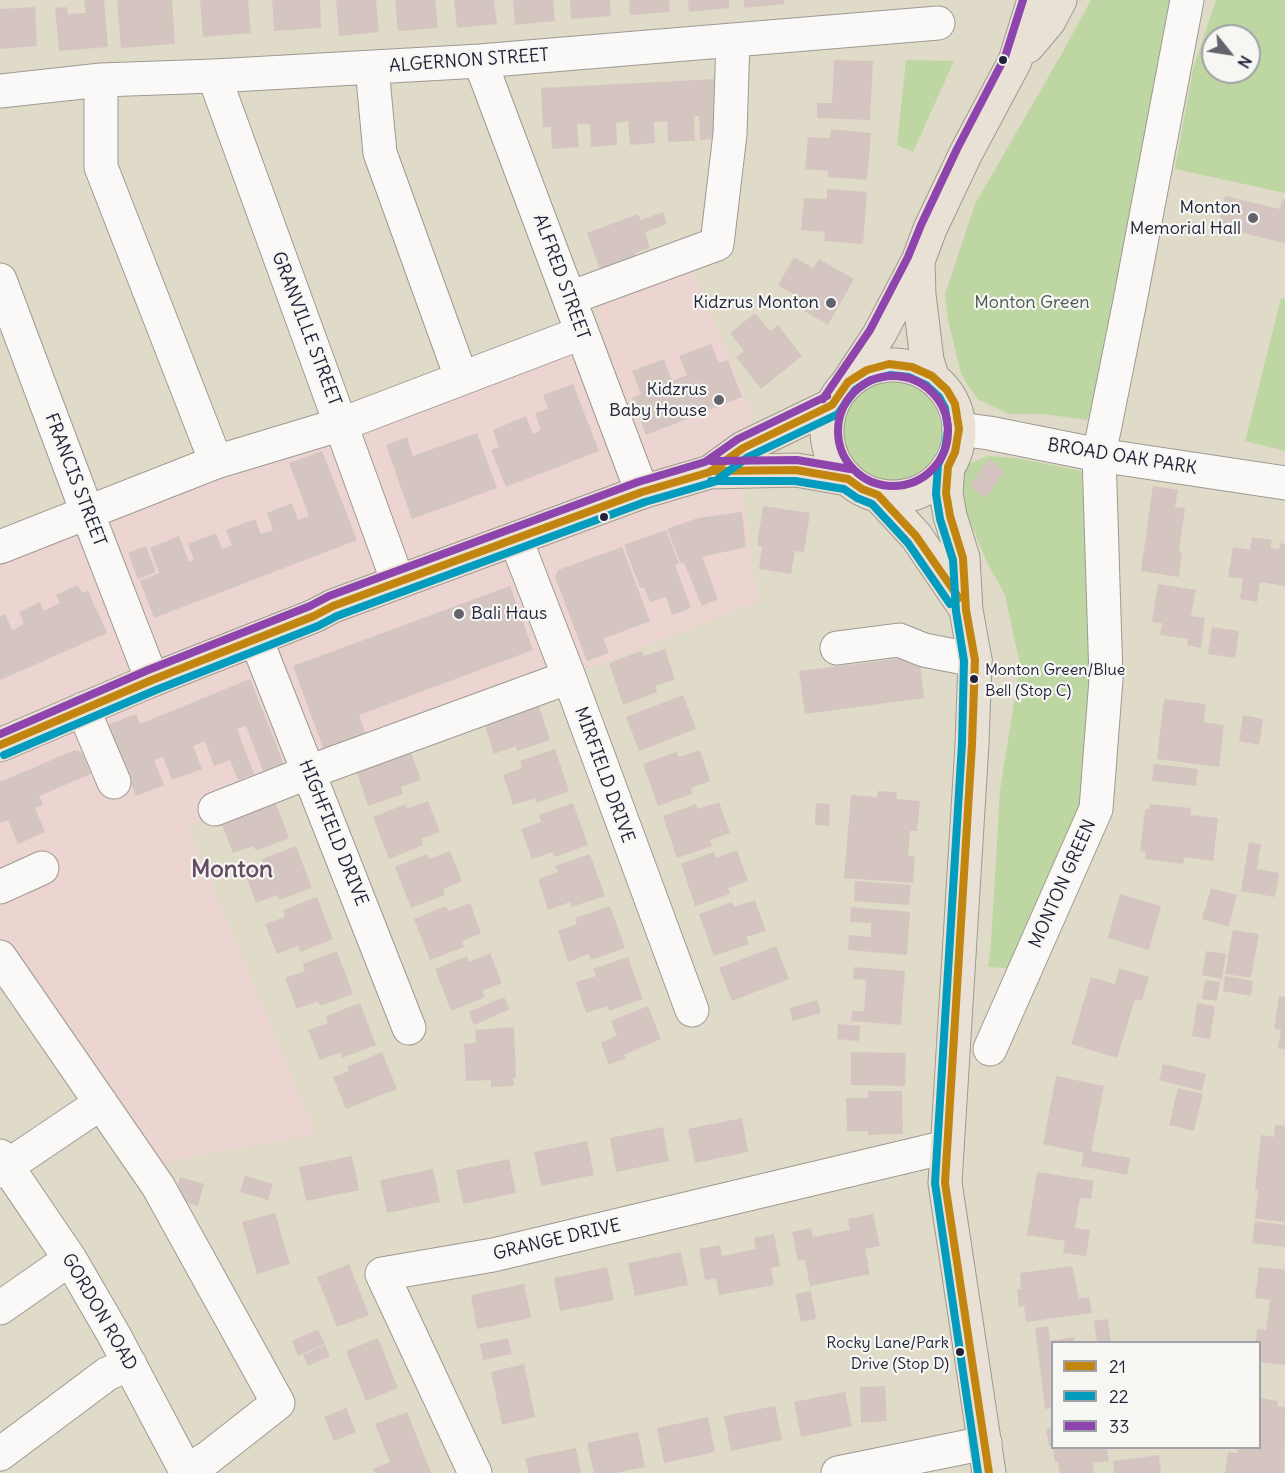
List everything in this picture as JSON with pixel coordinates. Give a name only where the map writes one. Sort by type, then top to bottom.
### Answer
[{"type":"main road","points":[[710,471],[743,448],[840,394],[867,370],[889,364],[912,367],[932,376],[947,390],[955,404],[959,429],[955,452],[948,467],[937,481],[919,492],[899,497],[878,495],[862,489],[848,479],[836,463],[829,445],[827,425],[840,394],[879,335],[918,261],[930,229],[966,153],[1015,61],[1034,0]]},
{"type":"main road","points":[[1015,61],[1049,21],[1060,0]]},
{"type":"main road","points":[[918,261],[920,306],[927,360],[932,376]]},
{"type":"main road","points":[[948,467],[946,492],[950,516],[963,558],[966,610],[975,660],[972,744],[945,1183],[987,1458]]},
{"type":"main road","points":[[0,745],[152,680],[314,616],[333,606],[642,492],[710,471],[796,470],[848,479]]},
{"type":"main road","points":[[878,495],[916,536],[966,610]]},
{"type":"street","name":"MONTON GREEN","points":[[990,1049],[1096,809],[1106,679],[1099,455],[1187,0]]},
{"type":"street","name":"ALGERNON STREET","points":[[0,91],[101,80],[372,69],[938,23]]},
{"type":"street","points":[[570,298],[717,244],[730,134],[733,40]]},
{"type":"street","name":"ALFRED STREET","points":[[480,61],[642,492]]},
{"type":"street","points":[[372,69],[380,153],[461,378]]},
{"type":"street","name":"GRANVILLE STREET","points":[[214,76],[398,582]]},
{"type":"street","points":[[101,80],[101,167],[216,462]]},
{"type":"street","name":"FRANCIS STREET","points":[[0,280],[152,680]]},
{"type":"street","points":[[0,547],[216,462],[342,424],[582,333]]},
{"type":"street","name":"BROAD OAK PARK","points":[[959,429],[1099,455],[1285,483]]},
{"type":"street","name":"MIRFIELD DRIVE","points":[[516,540],[692,1010]]},
{"type":"street","name":"HIGHFIELD DRIVE","points":[[256,639],[409,1028]]},
{"type":"street","points":[[837,648],[899,640],[924,650],[975,660]]},
{"type":"street","points":[[214,809],[569,677]]},
{"type":"street","points":[[83,709],[114,782]]},
{"type":"street","points":[[0,887],[42,868]]},
{"type":"street","points":[[0,957],[158,1186],[278,1403],[187,1472]]},
{"type":"street","points":[[2,1164],[101,1103]]},
{"type":"street","name":"GRANGE DRIVE","points":[[475,1473],[382,1274],[493,1255],[946,1148]]},
{"type":"street","name":"GORDON ROAD","points":[[2,1164],[69,1259],[130,1364],[187,1472]]},
{"type":"street","points":[[0,1308],[69,1259]]},
{"type":"street","points":[[0,1454],[107,1374],[130,1364]]},
{"type":"street","points":[[838,1473],[987,1458]]},
{"type":"shaded area","points":[[691,264],[752,412],[742,489],[758,602],[188,827],[316,1134],[187,1158],[151,1168],[0,947],[0,561],[68,529],[322,445],[606,338],[594,300]]},
{"type":"green space","name":"Monton Green","points":[[1091,0],[1176,0],[1100,387],[1087,420],[1043,414],[1009,414],[979,400],[961,373],[948,320],[945,295],[975,204]]},
{"type":"green space","points":[[1216,0],[1285,0],[1285,193],[1175,169],[1193,69],[1201,45],[1201,84],[1261,84],[1261,24],[1208,24]]},
{"type":"green space","points":[[906,60],[954,61],[913,152],[897,145]]},
{"type":"green space","points":[[1281,298],[1285,299],[1285,451],[1245,441]]},
{"type":"green space","points":[[891,381],[910,385],[926,396],[937,412],[941,431],[937,450],[926,466],[910,477],[891,481],[872,477],[856,466],[845,450],[841,431],[845,412],[856,396],[872,385]]},
{"type":"green space","points":[[988,456],[1016,458],[1082,471],[1090,604],[1093,771],[1019,969],[988,967],[1000,790],[1020,665],[1005,595],[987,562],[961,500],[961,481],[968,464]]},
{"type":"building","points":[[84,0],[104,0],[108,47],[59,51],[55,8],[67,7],[68,14],[86,13]]},
{"type":"building","points":[[117,0],[172,0],[175,44],[121,48]]},
{"type":"building","points":[[200,0],[248,0],[251,33],[203,37]]},
{"type":"building","points":[[272,0],[320,0],[321,28],[274,31]]},
{"type":"building","points":[[336,0],[376,0],[379,32],[339,36]]},
{"type":"building","points":[[395,0],[435,0],[438,28],[398,31]]},
{"type":"building","points":[[454,0],[494,0],[497,24],[457,28]]},
{"type":"building","points":[[513,0],[553,0],[555,21],[515,25]]},
{"type":"building","points":[[570,0],[610,0],[611,16],[571,19]]},
{"type":"building","points":[[629,0],[669,0],[670,12],[630,15]]},
{"type":"building","points":[[688,0],[729,0],[729,8],[689,12]]},
{"type":"building","points":[[744,0],[784,0],[784,4],[744,8]]},
{"type":"building","points":[[35,7],[37,46],[0,49],[0,9]]},
{"type":"building","points":[[834,60],[873,61],[870,120],[817,118],[817,103],[832,103]]},
{"type":"building","points":[[716,79],[719,139],[700,140],[699,116],[694,116],[695,141],[668,142],[667,121],[654,122],[655,143],[630,145],[628,121],[616,123],[617,145],[591,147],[590,124],[577,124],[579,147],[552,149],[551,127],[543,127],[541,88]]},
{"type":"building","points":[[831,129],[871,133],[867,180],[828,177],[828,171],[805,169],[808,137],[830,138]]},
{"type":"building","points":[[827,189],[867,192],[863,244],[824,241],[825,232],[801,230],[804,198],[827,199]]},
{"type":"building","name":"Monton Memorial Hall","points":[[1225,196],[1280,209],[1282,199],[1285,200],[1285,243],[1218,227]]},
{"type":"building","points":[[663,212],[667,224],[645,232],[650,248],[635,253],[637,259],[601,272],[587,233],[638,214],[641,220]]},
{"type":"building","points":[[794,257],[813,268],[819,259],[854,279],[828,325],[794,305],[798,297],[778,285]]},
{"type":"building","points":[[755,313],[770,331],[778,325],[802,356],[761,389],[736,357],[744,351],[730,333]]},
{"type":"building","points":[[711,344],[719,363],[728,360],[742,397],[646,435],[632,398],[641,394],[632,371],[664,359],[672,381],[687,375],[679,356]]},
{"type":"building","points":[[573,384],[599,451],[506,487],[491,450],[499,447],[493,430],[526,416],[533,434],[541,430],[535,413],[548,409],[543,395]]},
{"type":"building","points":[[477,433],[497,488],[412,519],[386,445],[407,437],[413,456]]},
{"type":"building","points":[[322,451],[357,540],[154,618],[140,581],[159,573],[150,548],[179,536],[189,562],[194,560],[188,544],[216,533],[222,549],[232,545],[226,530],[255,519],[261,534],[273,530],[267,513],[292,503],[298,520],[309,516],[289,463]]},
{"type":"building","points":[[989,459],[1005,471],[985,498],[969,486]]},
{"type":"building","points":[[1153,486],[1178,490],[1175,507],[1185,508],[1179,551],[1182,552],[1179,577],[1141,571]]},
{"type":"building","points":[[763,506],[810,513],[804,552],[795,551],[791,574],[759,569],[762,546],[757,546]]},
{"type":"building","points":[[742,512],[746,547],[702,557],[718,599],[702,606],[667,529],[698,518]]},
{"type":"building","points":[[666,530],[679,564],[675,565],[691,608],[672,615],[666,597],[650,602],[644,587],[640,588],[624,545]]},
{"type":"building","points":[[1252,537],[1272,540],[1270,548],[1279,549],[1280,543],[1285,544],[1285,586],[1260,582],[1257,602],[1240,599],[1243,579],[1228,577],[1233,547],[1250,550]]},
{"type":"building","points":[[146,546],[156,572],[138,579],[128,553]]},
{"type":"building","points":[[622,547],[650,621],[603,639],[609,653],[587,661],[555,577],[558,570]]},
{"type":"building","points":[[1158,584],[1196,590],[1191,616],[1205,618],[1201,648],[1187,645],[1188,639],[1160,635],[1162,623],[1152,622]]},
{"type":"building","points":[[78,585],[82,593],[88,591],[107,633],[0,680],[0,616],[5,614],[12,630],[24,624],[19,612],[40,602],[43,611],[60,603],[56,595]]},
{"type":"building","points":[[510,586],[533,650],[359,715],[368,741],[326,756],[293,666]]},
{"type":"building","points":[[1212,627],[1239,631],[1235,658],[1208,654]]},
{"type":"building","points":[[665,649],[675,679],[656,686],[657,692],[623,705],[609,663],[641,651],[644,656]]},
{"type":"building","points":[[919,656],[924,698],[805,714],[799,671]]},
{"type":"building","points":[[250,679],[284,764],[264,773],[246,726],[237,729],[254,774],[238,780],[230,760],[214,766],[205,741],[193,746],[202,769],[172,780],[163,757],[154,760],[164,785],[136,796],[108,725],[136,714],[140,724]]},
{"type":"building","points":[[683,695],[696,729],[639,751],[626,717]]},
{"type":"building","points":[[536,698],[550,740],[517,751],[516,746],[494,754],[484,723]]},
{"type":"building","points":[[1164,699],[1206,704],[1204,722],[1224,725],[1219,767],[1157,759]]},
{"type":"building","points":[[1243,715],[1263,719],[1259,745],[1239,741]]},
{"type":"building","points":[[555,749],[569,791],[536,803],[535,798],[513,805],[503,775],[522,768],[520,761]]},
{"type":"building","points":[[75,750],[82,752],[91,774],[39,796],[43,805],[35,808],[45,832],[18,844],[8,820],[0,823],[0,782]]},
{"type":"building","points":[[410,750],[421,780],[401,787],[403,794],[368,806],[354,763]]},
{"type":"building","points":[[700,750],[710,781],[691,788],[692,794],[658,806],[643,764],[676,752],[679,757]]},
{"type":"building","points":[[1154,764],[1198,769],[1196,786],[1152,781]]},
{"type":"building","points":[[878,791],[897,792],[896,799],[920,801],[917,831],[910,831],[908,856],[915,856],[913,883],[844,878],[851,795],[877,797]]},
{"type":"building","points":[[273,796],[289,838],[256,851],[254,846],[233,853],[221,823]]},
{"type":"building","points":[[428,801],[440,832],[421,839],[423,845],[389,859],[373,817],[406,804],[407,809]]},
{"type":"building","points":[[719,802],[730,833],[710,840],[712,846],[677,858],[663,816],[696,804],[698,809]]},
{"type":"building","points":[[573,803],[588,845],[555,857],[553,852],[532,859],[521,829],[541,822],[539,815]]},
{"type":"building","points":[[816,803],[830,804],[829,826],[815,825]]},
{"type":"building","points":[[1150,804],[1191,808],[1190,815],[1218,818],[1213,861],[1184,857],[1183,864],[1145,859],[1146,852],[1140,851],[1145,809],[1149,809]]},
{"type":"building","points":[[1249,842],[1261,844],[1257,869],[1279,873],[1275,897],[1241,891]]},
{"type":"building","points":[[296,846],[312,888],[279,900],[277,895],[256,903],[245,873],[264,865],[262,859]]},
{"type":"building","points":[[737,850],[748,881],[728,888],[730,894],[695,906],[681,864],[714,852],[716,858]]},
{"type":"building","points":[[450,851],[462,881],[443,889],[445,895],[411,908],[395,867],[427,854],[429,859]]},
{"type":"building","points":[[590,854],[605,896],[571,907],[570,902],[548,910],[538,879],[558,872],[555,866]]},
{"type":"building","points":[[855,881],[911,885],[909,905],[854,901]]},
{"type":"building","points":[[1211,888],[1237,895],[1229,927],[1202,919]]},
{"type":"building","points":[[1120,894],[1161,906],[1149,950],[1108,938]]},
{"type":"building","points":[[317,897],[333,939],[300,952],[298,946],[277,954],[265,924],[285,917],[283,910]]},
{"type":"building","points":[[755,900],[766,931],[746,937],[749,944],[714,956],[699,914],[732,902],[734,907]]},
{"type":"building","points":[[470,903],[481,933],[462,941],[464,947],[430,960],[414,919],[446,906],[449,911]]},
{"type":"building","points":[[610,906],[625,948],[591,960],[589,954],[568,962],[558,931],[577,924],[575,918]]},
{"type":"building","points":[[851,907],[910,912],[907,955],[848,950],[849,935],[871,937],[871,923],[850,922]]},
{"type":"building","points":[[1233,930],[1259,934],[1251,978],[1225,974]]},
{"type":"building","points":[[776,946],[789,979],[732,1001],[719,968]]},
{"type":"building","points":[[337,951],[353,994],[320,1006],[318,1001],[297,1009],[285,978],[305,971],[303,964]]},
{"type":"building","points":[[1206,951],[1226,954],[1222,979],[1202,975]]},
{"type":"building","points":[[490,953],[502,983],[482,991],[485,997],[451,1011],[435,969],[467,956],[469,962]]},
{"type":"building","points":[[628,957],[643,999],[609,1011],[608,1006],[586,1013],[576,982],[596,976],[593,969]]},
{"type":"building","points":[[854,967],[905,971],[901,1025],[851,1021],[852,1011],[864,1011],[866,980],[853,979]]},
{"type":"building","points":[[1119,968],[1149,977],[1142,1001],[1135,999],[1117,1058],[1071,1044],[1091,977],[1115,984]]},
{"type":"building","points":[[1225,976],[1253,981],[1251,996],[1223,991]]},
{"type":"building","points":[[1205,980],[1220,982],[1217,1001],[1202,999]]},
{"type":"building","points":[[1279,996],[1285,997],[1285,1049],[1278,1048],[1281,1030],[1274,1029]]},
{"type":"building","points":[[504,997],[510,1009],[474,1025],[469,1012]]},
{"type":"building","points":[[817,1000],[821,1013],[793,1021],[789,1008]]},
{"type":"building","points":[[360,1003],[376,1045],[342,1058],[341,1052],[320,1060],[308,1030],[328,1023],[326,1016]]},
{"type":"building","points":[[1197,1003],[1215,1006],[1210,1039],[1192,1036]]},
{"type":"building","points":[[648,1006],[661,1039],[624,1055],[626,1058],[609,1065],[601,1043],[617,1036],[611,1021]]},
{"type":"building","points":[[838,1024],[860,1026],[859,1041],[837,1039]]},
{"type":"building","points":[[514,1027],[516,1078],[513,1078],[514,1086],[491,1087],[491,1080],[466,1081],[464,1044],[476,1043],[475,1030]]},
{"type":"building","points":[[382,1052],[397,1089],[346,1109],[333,1077],[349,1071],[347,1067]]},
{"type":"building","points":[[851,1052],[906,1053],[905,1086],[851,1085]]},
{"type":"building","points":[[1163,1064],[1206,1074],[1202,1091],[1159,1080]]},
{"type":"building","points":[[1056,1076],[1104,1086],[1091,1151],[1130,1158],[1127,1175],[1081,1166],[1084,1153],[1043,1144]]},
{"type":"building","points":[[1178,1088],[1203,1094],[1194,1131],[1169,1125]]},
{"type":"building","points":[[868,1091],[902,1091],[903,1134],[868,1135],[868,1131],[847,1131],[846,1098],[868,1098]]},
{"type":"building","points":[[742,1118],[748,1152],[695,1163],[688,1129]]},
{"type":"building","points":[[1275,1125],[1285,1126],[1285,1222],[1255,1219],[1258,1190],[1255,1189],[1261,1135],[1274,1137]]},
{"type":"building","points":[[663,1127],[669,1161],[616,1172],[610,1138]]},
{"type":"building","points":[[587,1141],[594,1175],[541,1186],[534,1152]]},
{"type":"building","points":[[352,1156],[359,1190],[306,1201],[299,1167]]},
{"type":"building","points":[[509,1159],[516,1193],[463,1204],[456,1170]]},
{"type":"building","points":[[433,1169],[440,1202],[387,1213],[380,1180]]},
{"type":"building","points":[[1037,1172],[1094,1181],[1091,1199],[1080,1198],[1075,1228],[1090,1230],[1086,1256],[1063,1253],[1065,1241],[1027,1235]]},
{"type":"building","points":[[245,1176],[273,1184],[268,1200],[240,1192]]},
{"type":"building","points":[[180,1177],[204,1184],[198,1206],[174,1199]]},
{"type":"building","points":[[275,1213],[290,1264],[257,1274],[242,1222]]},
{"type":"building","points":[[873,1214],[880,1246],[865,1249],[870,1274],[810,1286],[805,1260],[798,1261],[792,1232],[811,1228],[813,1237],[850,1230],[848,1219]]},
{"type":"building","points":[[1255,1221],[1285,1225],[1285,1247],[1252,1243]]},
{"type":"building","points":[[774,1234],[780,1266],[771,1268],[774,1285],[719,1295],[716,1278],[705,1280],[699,1249],[720,1245],[722,1256],[756,1249],[754,1238]]},
{"type":"building","points":[[681,1252],[688,1285],[635,1296],[628,1263]]},
{"type":"building","points":[[349,1264],[369,1315],[337,1327],[317,1277]]},
{"type":"building","points":[[1072,1266],[1079,1298],[1089,1297],[1092,1313],[1026,1322],[1024,1306],[1019,1307],[1017,1289],[1021,1289],[1020,1273]]},
{"type":"building","points":[[607,1267],[614,1300],[560,1311],[554,1278]]},
{"type":"building","points":[[1259,1267],[1285,1270],[1285,1365],[1261,1362],[1261,1341],[1256,1341],[1257,1329],[1266,1330],[1270,1300],[1255,1298]]},
{"type":"building","points":[[524,1284],[531,1318],[477,1329],[471,1295]]},
{"type":"building","points":[[811,1291],[816,1319],[801,1322],[795,1294]]},
{"type":"building","points":[[1108,1319],[1111,1341],[1097,1341],[1094,1321]]},
{"type":"building","points":[[1048,1326],[1050,1341],[1074,1337],[1075,1341],[1051,1341],[1051,1408],[1045,1409],[1035,1328]]},
{"type":"building","points":[[318,1329],[325,1344],[298,1356],[292,1341]]},
{"type":"building","points":[[378,1338],[398,1388],[366,1401],[346,1351]]},
{"type":"building","points":[[508,1338],[512,1354],[483,1360],[480,1344]]},
{"type":"building","points":[[325,1345],[330,1356],[308,1366],[303,1355]]},
{"type":"building","points":[[524,1364],[535,1417],[502,1425],[491,1372]]},
{"type":"building","points":[[885,1386],[887,1421],[861,1423],[860,1387]]},
{"type":"building","points":[[845,1392],[852,1426],[801,1437],[794,1402]]},
{"type":"building","points":[[1261,1398],[1278,1401],[1277,1406],[1285,1407],[1284,1473],[1225,1473],[1228,1452],[1237,1453],[1238,1449],[1261,1449]]},
{"type":"building","points":[[775,1406],[782,1440],[731,1451],[724,1416]]},
{"type":"building","points":[[346,1408],[356,1432],[334,1441],[324,1417]]},
{"type":"building","points":[[407,1412],[431,1473],[375,1473],[373,1469],[390,1462],[375,1424]]},
{"type":"building","points":[[708,1417],[715,1452],[664,1463],[657,1428]]},
{"type":"building","points":[[1051,1428],[1051,1446],[1049,1446],[1046,1429]]},
{"type":"building","points":[[638,1432],[645,1467],[616,1473],[594,1473],[587,1443]]},
{"type":"building","points":[[576,1448],[581,1473],[529,1473],[525,1458]]},
{"type":"building","points":[[1053,1449],[1107,1449],[1109,1461],[1093,1463],[1094,1473],[1060,1473],[1058,1462],[1055,1462]]},
{"type":"building","points":[[1159,1455],[1161,1473],[1114,1473],[1113,1461]]},
{"type":"transit line","name":"33","points":[[823,399],[870,330],[908,257],[957,149],[1005,57],[1023,0]]},
{"type":"transit line","name":"21","points":[[0,745],[152,680],[314,616],[333,606],[642,492],[710,472],[743,448],[832,405],[848,382],[867,370],[889,364],[912,367],[932,376],[947,390],[955,404],[959,429],[955,452],[948,467],[946,493],[950,516],[963,558],[966,610],[975,660],[972,744],[945,1183],[989,1473]]},
{"type":"transit line","name":"22","points":[[4,755],[156,690],[318,626],[337,616],[645,502],[714,482],[748,457],[838,414],[855,390],[871,380],[890,375],[909,377],[926,385],[939,397],[945,408],[948,429],[945,449],[938,465],[936,494],[940,519],[953,560],[956,611],[964,661],[962,743],[935,1183],[978,1473]]},
{"type":"transit line","name":"33","points":[[893,376],[914,380],[932,392],[944,410],[948,431],[944,452],[932,470],[914,482],[893,486],[872,482],[854,470],[842,452],[838,431],[842,410],[854,392],[872,380],[893,376]]},
{"type":"transit line","name":"33","points":[[0,734],[148,670],[310,606],[329,596],[638,482],[705,462],[738,439],[827,396]]},
{"type":"transit line","name":"33","points":[[711,461],[797,460],[850,469]]},
{"type":"transit line","name":"21","points":[[711,471],[796,470],[848,479],[862,489],[878,495],[916,536],[959,598]]},
{"type":"transit line","name":"22","points":[[711,481],[795,481],[844,489],[872,504],[908,543],[950,604]]},
{"type":"place","name":"Monton Memorial Hall","points":[[1253,218]]},
{"type":"place","name":"Kidzrus Monton","points":[[831,303]]},
{"type":"place","name":"Kidzrus Baby House","points":[[719,400]]},
{"type":"place","name":"Bali Haus","points":[[459,614]]},
{"type":"place","name":"Monton Green/Blue Bell (Stop C)","points":[[974,679]]},
{"type":"place","name":"Rocky Lane/Park Drive (Stop D)","points":[[960,1352]]},
{"type":"district","name":"Monton","points":[[232,870]]}]
